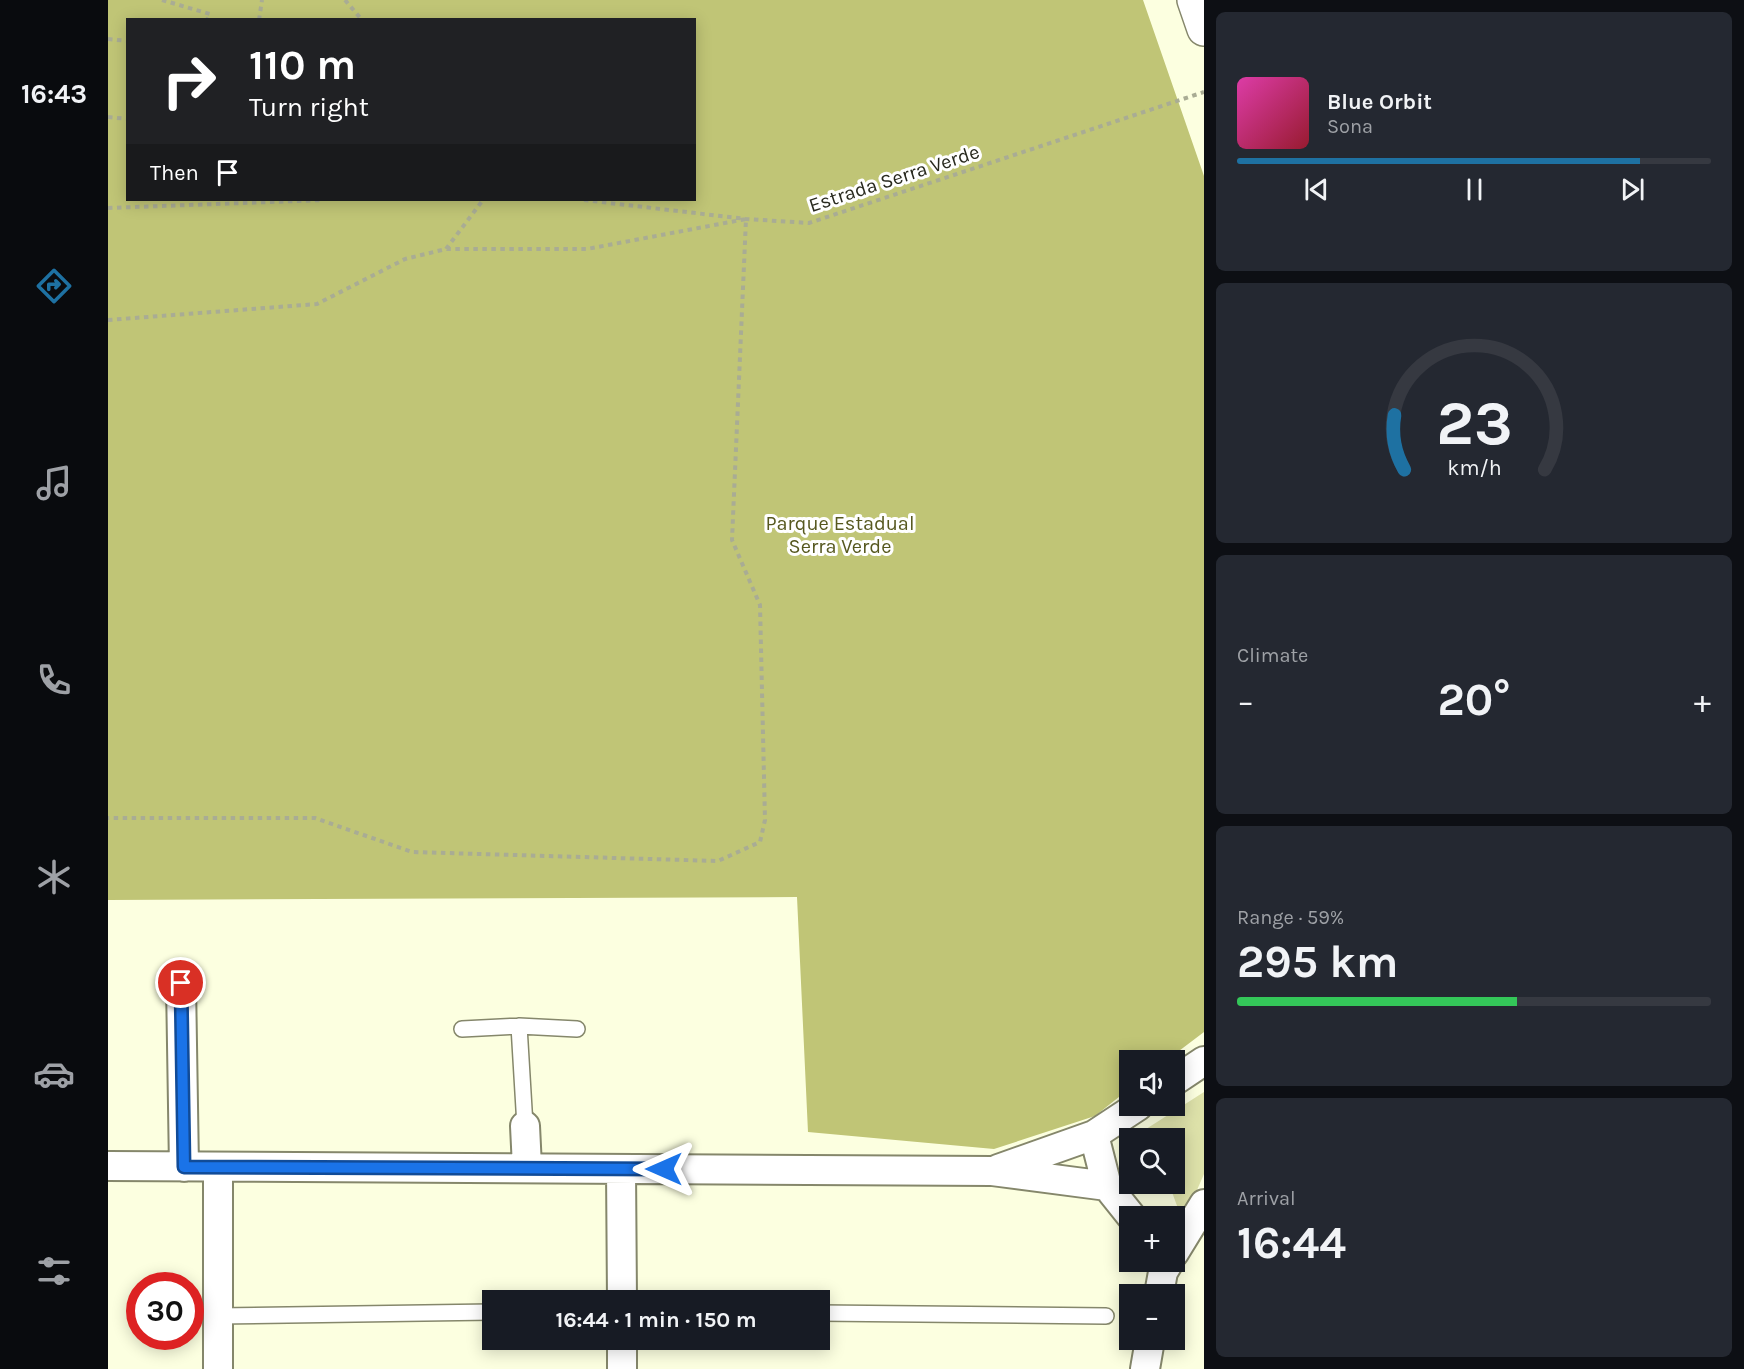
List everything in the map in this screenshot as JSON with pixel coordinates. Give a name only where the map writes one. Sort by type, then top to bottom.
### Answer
[{"type":"street","points":[[1194,0],[1204,29]]},
{"type":"street","points":[[181,983],[184,1167]]},
{"type":"street","points":[[1185,1074],[1204,1061]]},
{"type":"street","points":[[992,1171],[1094,1135],[1123,1116]]},
{"type":"street","points":[[525,1125],[527,1167]]},
{"type":"street","points":[[1094,1135],[1107,1186],[1123,1206]]},
{"type":"street","points":[[108,1166],[992,1171],[1107,1186]]},
{"type":"street","points":[[218,1167],[218,1369]]},
{"type":"street","points":[[621,1169],[622,1290]]},
{"type":"street","points":[[1185,1236],[1204,1204]]},
{"type":"street","points":[[622,1350],[622,1369]]},
{"type":"street","points":[[1144,1369],[1148,1350]]},
{"type":"lane","points":[[519,1026],[525,1125]]},
{"type":"lane","points":[[462,1029],[519,1026],[577,1029]]},
{"type":"lane","points":[[218,1316],[482,1312]]},
{"type":"lane","points":[[830,1312],[1106,1316]]},
{"type":"path","points":[[162,0],[210,14],[208,18]]},
{"type":"path","points":[[259,18],[262,0]]},
{"type":"path","points":[[345,0],[360,18]]},
{"type":"path","points":[[108,39],[126,41]]},
{"type":"path","name":"Estrada Serra Verde","points":[[593,201],[746,219],[808,223],[1204,92]]},
{"type":"path","points":[[108,117],[126,119]]},
{"type":"path","points":[[108,208],[297,201]]},
{"type":"path","points":[[446,249],[482,201]]},
{"type":"path","points":[[108,320],[317,304],[405,259],[446,249],[587,249],[746,219],[732,540],[760,605],[765,820],[760,842],[718,861],[412,852],[315,818],[108,818]]},
{"type":"green space","name":"Parque Estadual Serra Verde","points":[[108,0],[1143,0],[1204,176],[1204,1032],[1180,1050],[1119,1050],[1119,1097],[1095,1116],[994,1149],[808,1132],[797,897],[108,900]]},
{"type":"green space","points":[[1204,1092],[1204,1174],[1185,1217],[1185,1206],[1177,1206],[1173,1194],[1185,1194],[1185,1128],[1148,1128],[1166,1116],[1185,1116],[1185,1104]]},
{"type":"route","points":[[181,983],[184,1167],[664,1169]]}]
